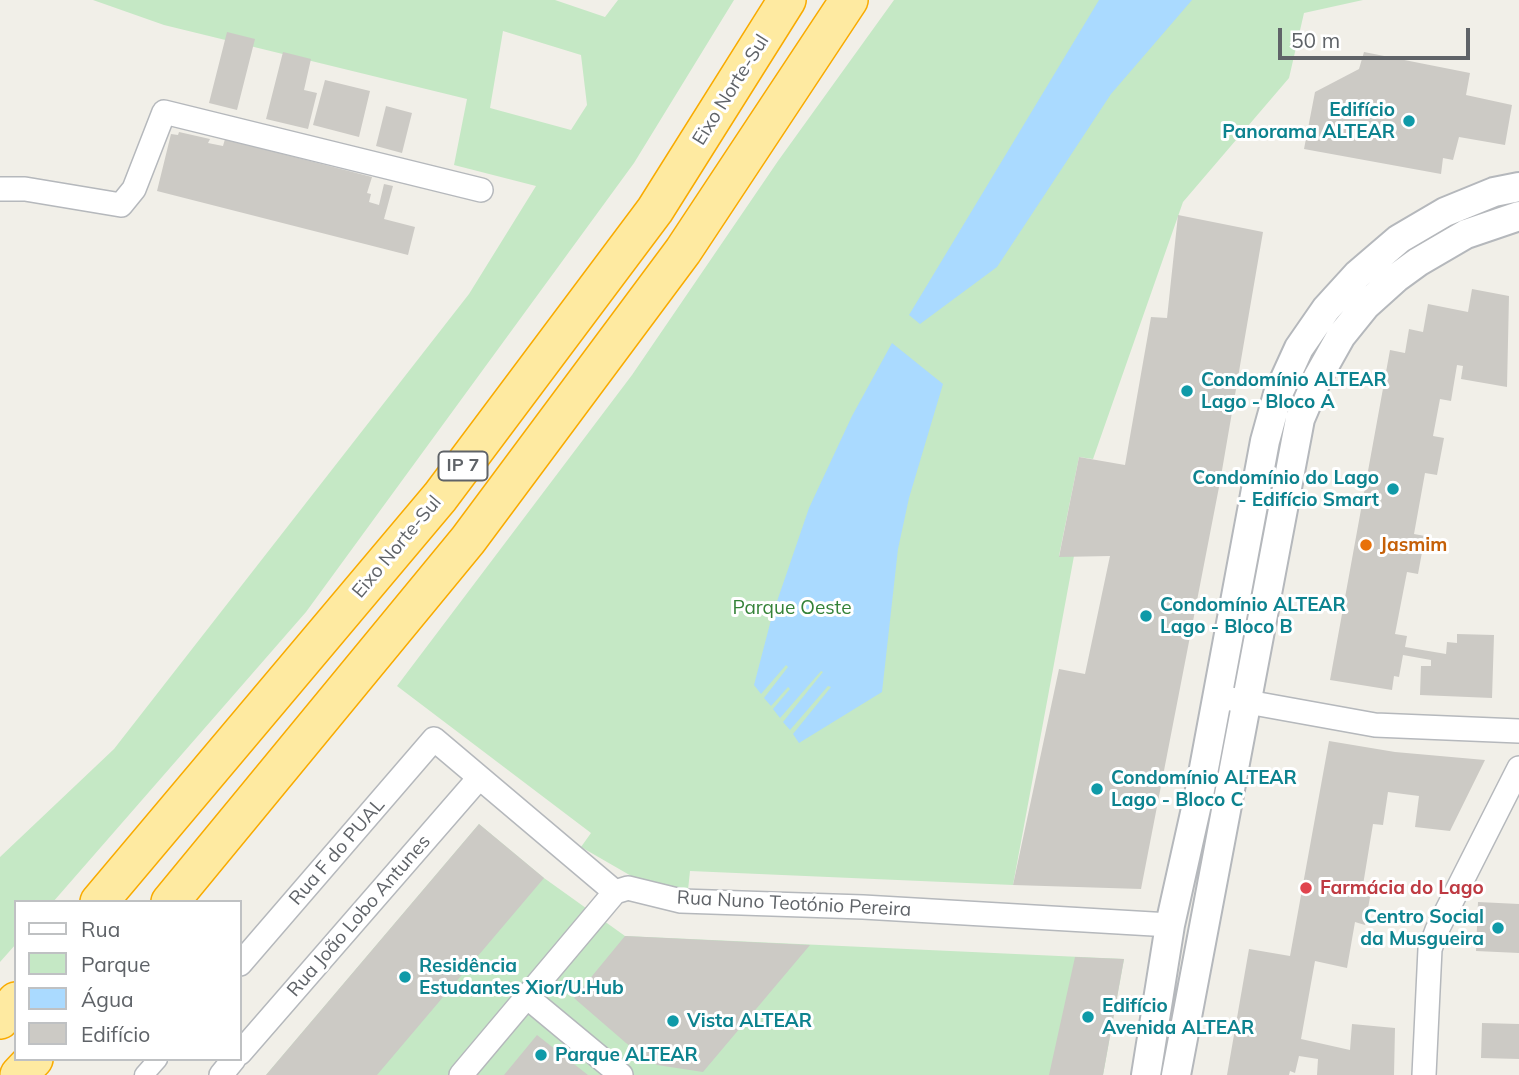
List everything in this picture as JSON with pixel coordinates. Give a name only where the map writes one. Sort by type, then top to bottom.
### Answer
[{"type":"highway","name":"Eixo Norte-Sul","points":[[101,900],[440,496],[655,210],[787,0]]},
{"type":"highway","name":"IP 7","points":[[172,900],[476,529],[683,251],[849,0]]},
{"type":"highway","points":[[0,1020],[14,1003]]},
{"type":"street","points":[[0,188],[26,189],[121,205],[134,189],[164,112],[481,190]]},
{"type":"street","points":[[1146,1075],[1170,925],[1199,795],[1265,441],[1279,394],[1299,348],[1326,309],[1357,275],[1399,239],[1445,212],[1494,192],[1519,187]]},
{"type":"street","points":[[1176,1075],[1298,430],[1318,377],[1341,336],[1366,305],[1396,278],[1466,234],[1519,216]]},
{"type":"street","points":[[1218,697],[1375,725],[1519,731]]},
{"type":"street","name":"Rua F do PUAL","points":[[242,962],[434,739],[479,778]]},
{"type":"street","points":[[1424,1075],[1430,949],[1437,930],[1519,768]]},
{"type":"street","points":[[461,1075],[615,892],[479,778]]},
{"type":"street","name":"Rua João Lobo Antunes","points":[[242,1050],[479,778]]},
{"type":"street","name":"Rua Nuno Teotónio Pereira","points":[[615,892],[628,888],[681,901],[863,907],[1170,925]]},
{"type":"street","points":[[527,997],[621,1075]]},
{"type":"street","points":[[144,1075],[156,1061]]},
{"type":"green space","points":[[93,0],[555,0],[605,17],[618,0],[734,0],[634,163],[306,612],[55,900],[14,900],[14,946],[0,962],[0,857],[114,749],[469,294],[536,186],[454,165],[467,99],[164,25]],"holes":[[[503,31],[581,55],[587,105],[571,130],[490,108]]]},
{"type":"green space","name":"Parque Oeste","points":[[894,0],[1363,0],[1304,13],[1289,78],[1183,202],[1093,459],[1079,457],[1059,556],[1074,556],[1013,885],[690,871],[688,890],[633,877],[581,847],[591,833],[397,686],[632,375],[778,161]]},
{"type":"green space","points":[[479,824],[544,878],[625,936],[1124,959],[1103,1075],[266,1075]]},
{"type":"water","points":[[1099,0],[1192,0],[1111,94],[997,267],[920,324],[909,315]]},
{"type":"water","points":[[892,343],[943,384],[909,498],[898,549],[882,692],[799,743],[793,734],[831,687],[828,686],[790,730],[783,722],[823,672],[821,671],[780,718],[773,709],[790,689],[788,687],[771,706],[764,698],[788,667],[786,665],[761,694],[754,685],[772,616],[809,508],[852,416]]},
{"type":"building","points":[[227,32],[255,39],[237,110],[209,103]]},
{"type":"building","points":[[283,52],[311,59],[304,90],[317,93],[308,129],[266,119]]},
{"type":"building","name":"Edifício Panorama ALTEAR","points":[[1364,52],[1470,73],[1466,95],[1512,105],[1505,145],[1459,137],[1453,160],[1443,158],[1441,174],[1304,149],[1315,92],[1359,69]]},
{"type":"building","points":[[325,80],[370,91],[359,137],[313,125]]},
{"type":"building","points":[[386,106],[412,113],[402,153],[376,146]]},
{"type":"building","points":[[179,132],[210,139],[208,143],[223,146],[225,139],[372,177],[367,193],[371,194],[369,202],[379,205],[384,184],[393,186],[384,219],[415,227],[408,255],[157,191],[171,134],[178,135]]},
{"type":"building","points":[[1178,215],[1263,232],[1220,482],[1141,889],[1013,885],[1059,669],[1085,674],[1110,556],[1059,557],[1079,457],[1125,465],[1151,317],[1167,318]]},
{"type":"building","name":"Condomínio do Lago - Edifício Smart","points":[[1472,289],[1509,296],[1507,387],[1461,379],[1463,366],[1457,365],[1451,401],[1440,399],[1433,436],[1444,438],[1437,475],[1425,473],[1414,534],[1425,536],[1418,574],[1407,572],[1395,634],[1407,636],[1405,647],[1446,654],[1447,642],[1457,643],[1457,634],[1494,635],[1492,698],[1420,695],[1421,666],[1431,666],[1431,660],[1403,655],[1399,677],[1394,676],[1392,690],[1330,680],[1390,350],[1405,353],[1409,329],[1423,332],[1428,304],[1468,312]]},
{"type":"building","points":[[1329,741],[1395,752],[1485,760],[1450,831],[1415,827],[1419,796],[1388,792],[1383,825],[1373,824],[1363,885],[1372,886],[1365,925],[1355,922],[1347,968],[1315,961],[1301,1039],[1350,1050],[1352,1024],[1395,1028],[1394,1075],[1317,1075],[1318,1059],[1299,1056],[1295,1073],[1290,1071],[1289,1075],[1227,1075],[1249,949],[1290,956]]},
{"type":"building","name":"Residência Estudantes Xior/U.Hub","points":[[479,824],[544,878],[377,1075],[266,1075]]},
{"type":"building","name":"Centro Social da Musgueira","points":[[1478,902],[1519,904],[1519,953],[1476,951]]},
{"type":"building","name":"Vista ALTEAR","points":[[625,936],[810,945],[703,1072],[657,1065],[626,1043],[574,998]]},
{"type":"building","name":"Edifício Avenida ALTEAR","points":[[1075,957],[1124,959],[1103,1075],[1049,1075]]},
{"type":"building","points":[[1482,1023],[1519,1024],[1519,1059],[1481,1058]]},
{"type":"building","name":"Parque ALTEAR","points":[[537,1035],[588,1075],[504,1075]]},
{"type":"place","name":"Edifício Panorama ALTEAR","points":[[1409,121]]},
{"type":"place","name":"Condomínio ALTEAR Lago - Bloco A","points":[[1187,391]]},
{"type":"place","name":"Condomínio do Lago - Edifício Smart","points":[[1393,489]]},
{"type":"place","name":"Jasmim","points":[[1366,545]]},
{"type":"place","name":"Condomínio ALTEAR Lago - Bloco B","points":[[1146,616]]},
{"type":"place","name":"Condomínio ALTEAR Lago - Bloco C","points":[[1097,789]]},
{"type":"place","name":"Farmácia do Lago","points":[[1306,888]]},
{"type":"place","name":"Centro Social da Musgueira","points":[[1498,928]]},
{"type":"place","name":"Residência Estudantes Xior/U.Hub","points":[[405,977]]},
{"type":"place","name":"Edifício Avenida ALTEAR","points":[[1088,1017]]},
{"type":"place","name":"Vista ALTEAR","points":[[673,1021]]},
{"type":"place","name":"Parque ALTEAR","points":[[541,1055]]}]
